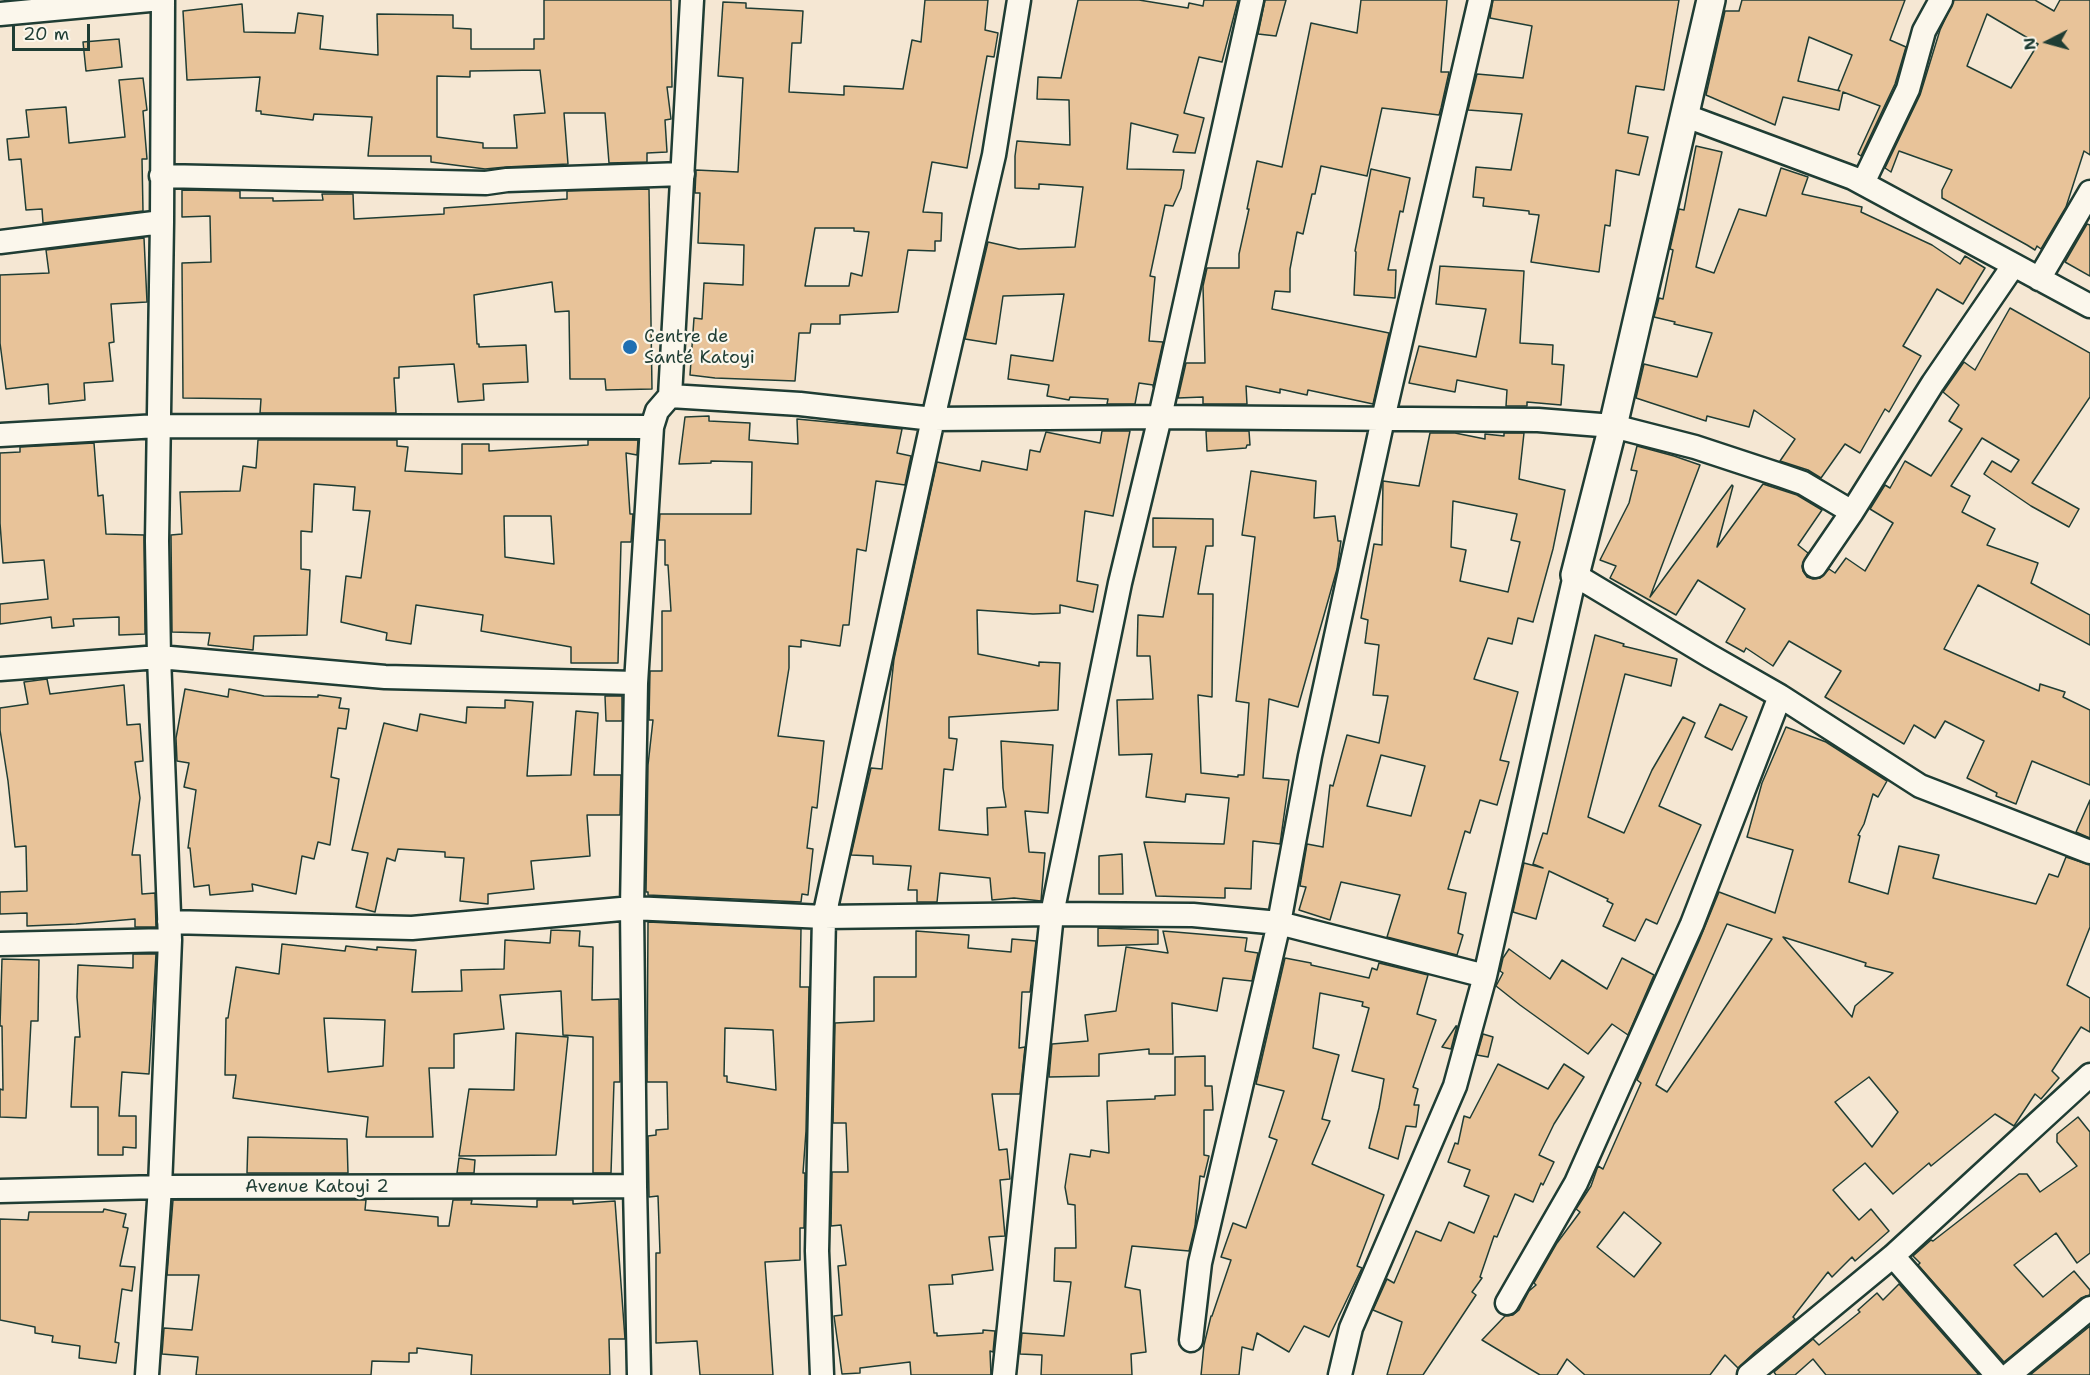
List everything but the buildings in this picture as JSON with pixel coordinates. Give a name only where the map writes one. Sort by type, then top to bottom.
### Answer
[{"type":"street","points":[[0,14],[150,0]]},
{"type":"street","points":[[147,1375],[160,1187],[170,931],[159,657],[158,426],[163,0]]},
{"type":"street","points":[[639,1375],[634,1186],[632,908],[636,682],[652,427],[657,411],[670,396],[692,0]]},
{"type":"street","points":[[822,1375],[817,1251],[824,917],[993,155],[1019,0]]},
{"type":"street","points":[[1004,1375],[1052,914],[1120,583],[1160,417],[1252,0]]},
{"type":"street","points":[[1191,1340],[1200,1263],[1279,923],[1310,756],[1383,419],[1480,0]]},
{"type":"street","points":[[1340,1375],[1351,1328],[1455,1086],[1485,976],[1575,575],[1613,426],[1711,0]]},
{"type":"street","points":[[1863,183],[1908,88],[1924,31],[1941,0]]},
{"type":"street","points":[[1686,116],[1863,183],[2090,306]]},
{"type":"street","points":[[161,176],[486,183],[507,180],[684,174]]},
{"type":"street","points":[[2039,279],[2090,192]]},
{"type":"street","points":[[0,242],[162,222]]},
{"type":"street","points":[[1815,566],[1852,512],[1933,383],[2013,266]]},
{"type":"street","points":[[670,396],[800,404],[933,419],[1160,417],[1538,420],[1613,426],[1695,447],[1803,483],[1852,512]]},
{"type":"street","points":[[0,435],[158,426],[652,427]]},
{"type":"street","points":[[1575,575],[1780,696],[1920,786],[2090,852]]},
{"type":"street","points":[[0,669],[159,657],[385,677],[636,682]]},
{"type":"street","points":[[1506,1303],[1576,1183],[1692,924],[1780,696]]},
{"type":"street","points":[[0,944],[170,931],[412,928],[632,908],[824,917],[1193,915],[1279,923],[1485,976]]},
{"type":"street","points":[[1749,1375],[1893,1256],[2090,1075]]},
{"type":"street","name":"Avenue Katoyi 2","points":[[0,1191],[160,1187],[634,1186]]},
{"type":"street","points":[[1893,1256],[1997,1375]]},
{"type":"street","points":[[2009,1375],[2090,1308]]},
{"type":"place","name":"Centre de Santé Katoyi","points":[[630,347]]}]
